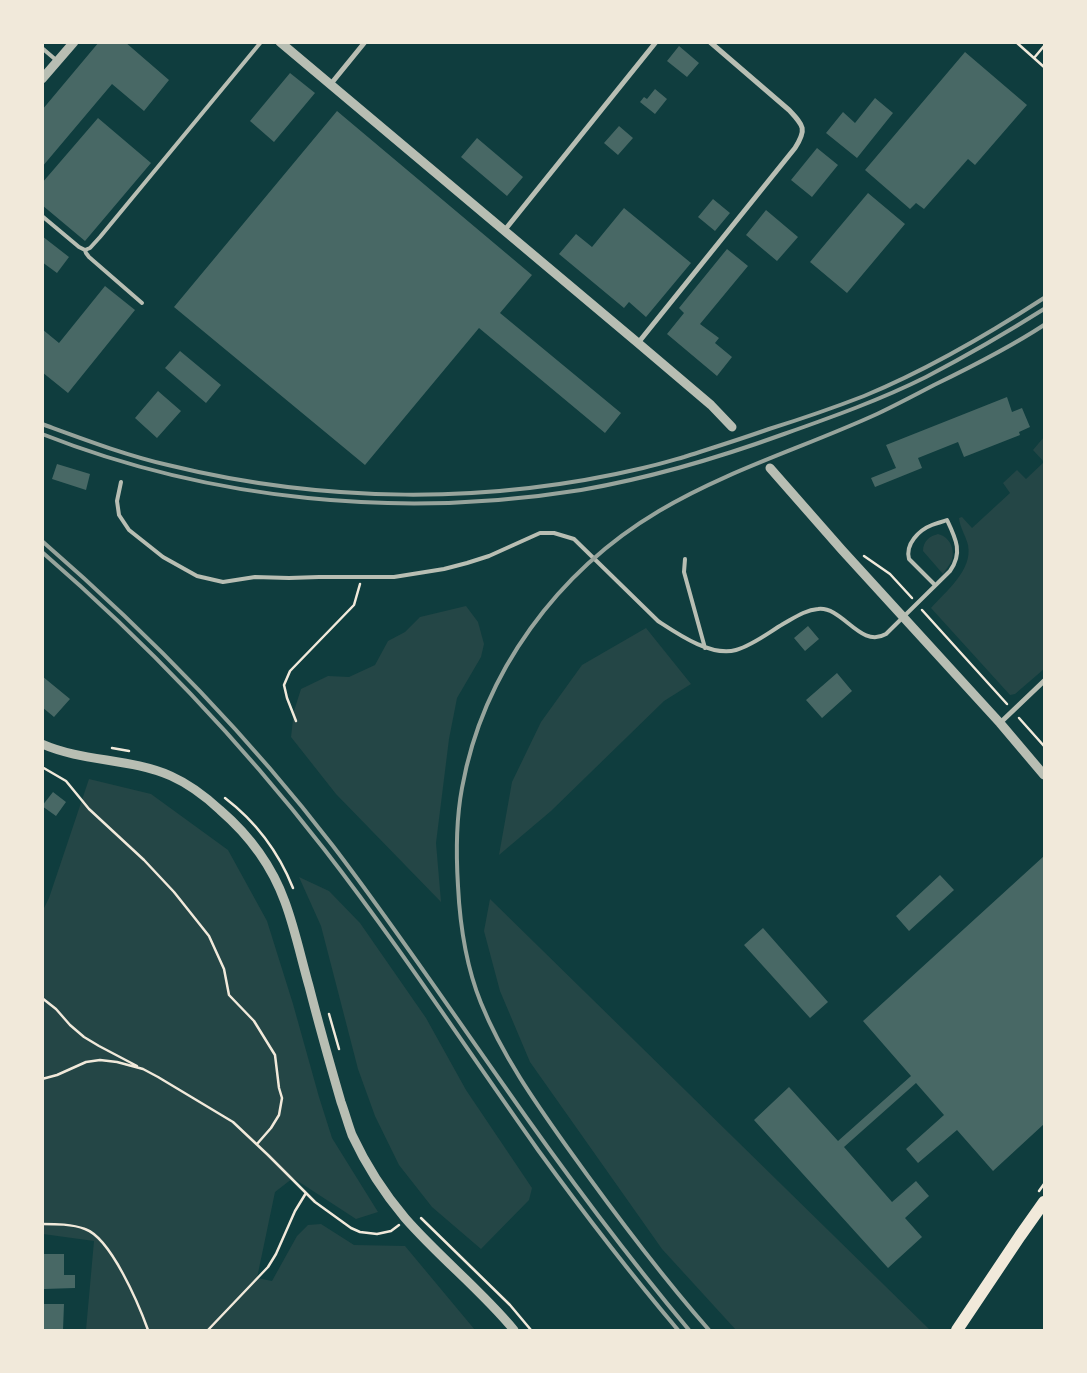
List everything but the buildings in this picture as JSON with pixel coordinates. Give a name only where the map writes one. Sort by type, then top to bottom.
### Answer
[{"type":"main road","points":[[957,1330],[1044,1202]]},
{"type":"street","points":[[42,79],[74,42]]},
{"type":"street","points":[[280,42],[711,405],[732,427]]},
{"type":"street","points":[[330,85],[365,42]]},
{"type":"street","points":[[504,231],[656,42]]},
{"type":"street","points":[[638,343],[795,148],[802,136],[803,130],[799,120],[710,42]]},
{"type":"street","points":[[770,468],[1000,723],[1044,775]]},
{"type":"street","points":[[1000,723],[1044,682]]},
{"type":"street","points":[[42,744],[69,753],[126,763],[172,777],[213,804],[237,825],[252,843],[264,859],[285,902],[352,1134],[376,1179],[406,1219],[486,1298],[514,1330]]},
{"type":"lane","points":[[85,250],[90,248],[100,237],[261,42]]},
{"type":"lane","points":[[42,48],[58,62]]},
{"type":"lane","points":[[42,216],[78,247],[85,250],[89,257],[142,303]]},
{"type":"lane","points":[[121,482],[117,501],[119,515],[129,530],[163,557],[196,576],[223,582],[255,577],[394,577],[444,568],[489,556],[540,533],[554,533],[574,539],[658,621],[706,648],[720,652],[735,650],[759,639],[801,614],[821,608],[862,633],[882,637],[950,571],[957,559],[958,549],[954,534],[947,520],[922,531],[912,542],[908,553],[909,559],[935,585]]},
{"type":"lane","points":[[685,559],[684,572],[706,648]]},
{"type":"path","points":[[1016,42],[1044,67]]},
{"type":"path","points":[[1034,59],[1044,46]]},
{"type":"path","points":[[296,721],[284,685],[290,671],[354,605],[362,578]]},
{"type":"path","points":[[42,767],[66,781],[89,808],[144,860],[174,892],[209,936],[224,970],[228,996],[254,1020],[275,1055],[282,1098],[280,1115],[257,1144]]},
{"type":"path","points":[[42,998],[84,1037],[225,1116],[257,1144],[315,1202],[351,1228],[368,1234],[384,1233],[391,1231],[406,1219]]},
{"type":"path","points":[[42,1079],[86,1062],[100,1060],[117,1062],[143,1069]]},
{"type":"path","points":[[208,1330],[268,1267],[306,1193]]},
{"type":"path","points":[[42,1224],[86,1229],[101,1239],[140,1309],[148,1330]]},
{"type":"shaded area","points":[[1044,437],[1044,462],[1033,450]]},
{"type":"shaded area","points":[[1044,462],[1044,669],[1015,694],[1010,695],[931,608],[957,580],[966,563],[968,545],[959,518],[962,517],[972,528],[1010,493],[1003,483],[1017,470],[1026,479]]},
{"type":"shaded area","points":[[938,534],[946,538],[951,544],[953,552],[952,560],[943,574],[923,551],[924,544],[932,536]]},
{"type":"shaded area","points":[[466,606],[478,622],[484,644],[481,657],[457,698],[449,739],[436,843],[441,902],[336,794],[291,737],[294,711],[301,689],[328,676],[349,677],[375,665],[388,641],[405,632],[420,617]]},
{"type":"shaded area","points":[[646,628],[691,684],[664,701],[551,811],[499,855],[512,782],[541,722],[582,665]]},
{"type":"shaded area","points":[[89,779],[151,794],[228,850],[267,921],[332,1138],[378,1212],[356,1219],[293,1178],[275,1192],[257,1278],[272,1281],[297,1236],[308,1225],[321,1224],[354,1245],[405,1246],[475,1330],[86,1330],[94,1241],[43,1234],[42,912],[49,898]]},
{"type":"shaded area","points":[[299,877],[329,891],[360,923],[426,1018],[466,1090],[532,1188],[529,1200],[481,1249],[432,1207],[399,1165],[375,1116],[358,1069],[321,926]]},
{"type":"shaded area","points":[[490,899],[929,1329],[736,1330],[662,1249],[530,1062],[500,991],[484,931]]},
{"type":"railway","points":[[42,424],[152,461],[227,478],[286,487],[405,495],[525,488],[584,480],[643,468],[684,457],[841,405],[887,386],[934,363],[1044,298]]},
{"type":"railway","points":[[42,434],[107,457],[173,475],[240,489],[308,498],[376,503],[445,503],[513,499],[581,490],[658,473],[734,451],[802,428],[874,401],[926,377],[1044,309]]},
{"type":"railway","points":[[709,1330],[636,1240],[555,1130],[509,1060],[481,1003],[471,975],[462,931],[457,862],[460,800],[472,745],[487,704],[507,665],[530,629],[558,594],[589,563],[622,535],[685,496],[739,471],[877,414],[990,357],[1044,325]]},
{"type":"railway","points":[[42,541],[121,612],[195,686],[266,764],[300,805],[376,904],[569,1176],[689,1330]]},
{"type":"railway","points":[[42,552],[81,586],[155,657],[225,731],[292,809],[380,923],[589,1219],[678,1330]]}]
